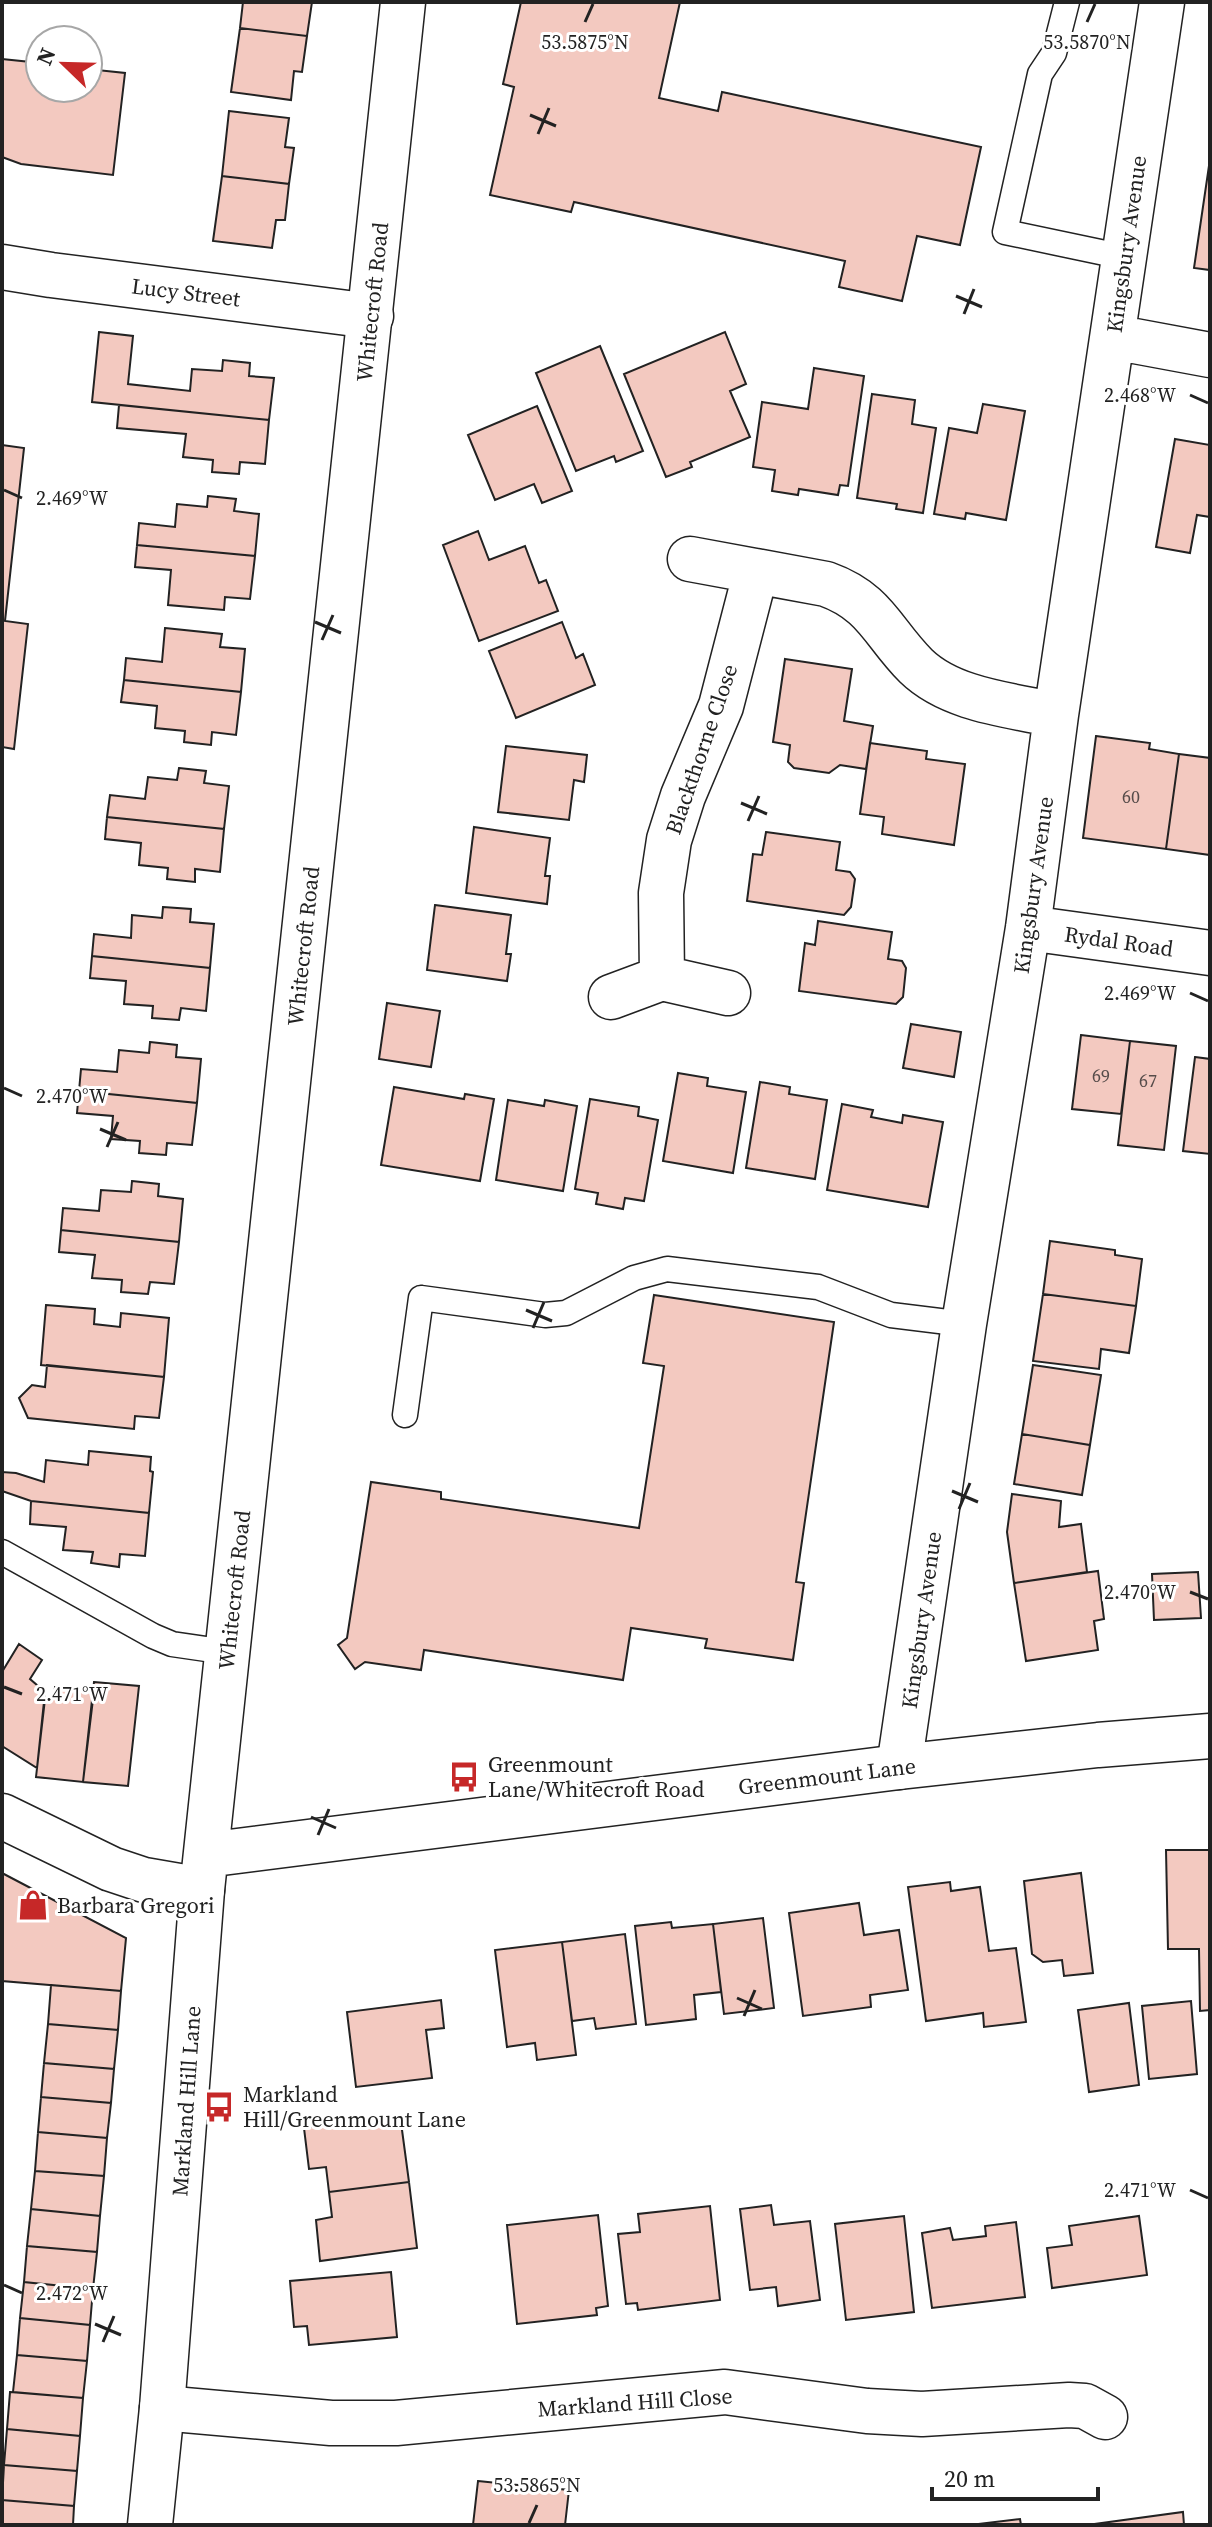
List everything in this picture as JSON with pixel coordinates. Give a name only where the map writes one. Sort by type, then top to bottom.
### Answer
[{"type":"street","name":"Whitecroft Road","points":[[204,1873],[403,2]]},
{"type":"street","name":"Kingsbury Avenue","points":[[899,1767],[964,1324],[1028,928],[1056,715],[1162,2]]},
{"type":"street","name":"Lucy Street","points":[[2,267],[371,316]]},
{"type":"street","points":[[1113,337],[1210,355]]},
{"type":"street","points":[[690,559],[844,590],[863,602],[917,667],[937,682],[989,701],[1056,715]]},
{"type":"street","name":"Blackthorne Close","points":[[662,978],[661,893],[669,840],[683,796],[721,706],[756,571]]},
{"type":"street","name":"Rydal Road","points":[[1028,928],[1210,953]]},
{"type":"street","points":[[611,997],[662,978],[728,993]]},
{"type":"street","name":"Greenmount Lane","points":[[204,1873],[899,1767],[1210,1736]]},
{"type":"street","points":[[2,1816],[111,1869],[144,1880],[204,1873]]},
{"type":"street","name":"Markland Hill Lane","points":[[150,2525],[204,1873]]},
{"type":"street","name":"Markland Hill Close","points":[[162,2408],[331,2423],[396,2423],[725,2392],[867,2411],[922,2414],[1085,2406],[1105,2417]]},
{"type":"lane","points":[[1067,2],[1054,53],[1040,74],[1005,232],[1124,257]]},
{"type":"lane","points":[[405,1415],[421,1298],[545,1315],[566,1313],[634,1278],[667,1269],[818,1287],[891,1315],[964,1324]]},
{"type":"lane","points":[[2,1552],[153,1636],[172,1644],[227,1652]]},
{"type":"building","points":[[243,2],[312,2],[307,36],[240,28]]},
{"type":"building","points":[[521,2],[680,2],[659,98],[718,111],[722,92],[981,147],[960,245],[917,236],[902,301],[839,287],[845,261],[574,202],[571,212],[490,195],[514,87],[503,84]]},
{"type":"building","points":[[240,28],[307,36],[302,72],[294,71],[291,100],[231,92]]},
{"type":"building","points":[[2,59],[24,61],[24,104],[104,104],[104,71],[125,73],[113,175],[21,164],[2,157]]},
{"type":"building","points":[[229,111],[289,118],[285,147],[294,148],[289,184],[222,176]]},
{"type":"building","points":[[1210,159],[1210,270],[1194,268]]},
{"type":"building","points":[[222,176],[289,184],[285,220],[276,220],[272,248],[213,241]]},
{"type":"building","points":[[99,332],[133,336],[128,384],[190,391],[192,369],[222,371],[223,360],[250,363],[249,376],[274,378],[269,420],[92,402]]},
{"type":"building","points":[[725,332],[746,384],[730,391],[750,437],[690,462],[692,467],[666,477],[624,374]]},
{"type":"building","points":[[600,346],[643,451],[616,462],[614,456],[576,471],[536,373]]},
{"type":"building","points":[[814,368],[864,376],[848,486],[840,485],[838,495],[799,489],[798,495],[772,491],[775,470],[753,467],[762,402],[808,409]]},
{"type":"building","points":[[872,394],[915,400],[912,424],[936,428],[923,513],[896,509],[897,504],[857,498]]},
{"type":"building","points":[[983,404],[1025,411],[1006,520],[966,513],[965,519],[934,514],[949,428],[977,433]]},
{"type":"building","points":[[119,405],[269,420],[265,464],[240,462],[239,474],[212,472],[213,460],[183,457],[186,434],[117,428]]},
{"type":"building","points":[[537,406],[572,491],[542,503],[534,484],[495,500],[468,435]]},
{"type":"building","points":[[1175,439],[1210,445],[1210,517],[1197,515],[1190,553],[1156,547]]},
{"type":"building","points":[[2,445],[24,448],[5,621],[28,624],[14,749],[2,747]]},
{"type":"building","points":[[208,496],[236,499],[234,511],[259,514],[255,556],[137,545],[139,523],[175,527],[177,504],[207,507]]},
{"type":"building","points":[[478,531],[489,560],[525,546],[539,583],[546,580],[558,611],[479,641],[443,545]]},
{"type":"building","points":[[137,545],[255,556],[250,599],[225,597],[224,610],[168,605],[171,570],[135,567]]},
{"type":"building","points":[[562,622],[576,658],[583,654],[595,685],[516,718],[489,651]]},
{"type":"building","points":[[165,628],[222,634],[220,647],[245,649],[241,692],[124,680],[126,658],[162,662]]},
{"type":"building","points":[[785,659],[852,669],[844,721],[873,726],[866,769],[840,765],[829,773],[794,768],[788,762],[790,745],[773,742]]},
{"type":"building","points":[[124,680],[241,692],[236,735],[212,732],[211,745],[184,742],[185,731],[155,728],[157,706],[121,702]]},
{"type":"building","points":[[1096,736],[1150,743],[1149,749],[1179,754],[1166,849],[1083,838]]},
{"type":"building","points":[[870,743],[927,751],[926,759],[965,764],[954,845],[882,834],[884,817],[860,814]]},
{"type":"building","points":[[506,746],[587,755],[584,782],[574,780],[569,820],[498,812]]},
{"type":"building","points":[[1179,754],[1210,758],[1210,855],[1166,849]]},
{"type":"building","points":[[179,768],[206,771],[204,783],[229,786],[224,829],[107,817],[110,795],[145,799],[148,777],[177,780]]},
{"type":"building","points":[[107,817],[224,829],[220,872],[195,869],[195,882],[167,879],[168,868],[139,865],[141,843],[105,839]]},
{"type":"building","points":[[474,827],[550,838],[545,876],[550,876],[547,904],[466,893]]},
{"type":"building","points":[[766,832],[840,842],[836,870],[850,872],[855,879],[851,907],[844,915],[747,901],[753,854],[762,855]]},
{"type":"building","points":[[435,905],[511,915],[506,954],[511,954],[507,981],[427,970]]},
{"type":"building","points":[[163,907],[191,909],[190,922],[214,924],[210,968],[92,956],[94,934],[131,938],[132,915],[162,918]]},
{"type":"building","points":[[818,921],[892,932],[888,959],[902,961],[906,968],[903,997],[896,1004],[799,991],[805,943],[815,945]]},
{"type":"building","points":[[92,956],[210,968],[206,1011],[181,1008],[179,1020],[152,1018],[153,1006],[124,1004],[126,981],[90,978]]},
{"type":"building","points":[[387,1003],[440,1011],[431,1067],[379,1059]]},
{"type":"building","points":[[911,1024],[961,1032],[954,1077],[903,1068]]},
{"type":"building","points":[[1081,1035],[1130,1041],[1121,1114],[1072,1109]]},
{"type":"building","points":[[1130,1041],[1176,1046],[1164,1150],[1118,1145]]},
{"type":"building","points":[[150,1042],[177,1045],[176,1057],[201,1059],[197,1103],[79,1091],[81,1069],[117,1072],[119,1050],[149,1053]]},
{"type":"building","points":[[1195,1057],[1210,1059],[1210,1154],[1183,1151]]},
{"type":"building","points":[[678,1073],[708,1078],[707,1086],[746,1092],[733,1173],[663,1161]]},
{"type":"building","points":[[760,1082],[790,1087],[789,1094],[827,1100],[815,1179],[746,1168]]},
{"type":"building","points":[[394,1087],[464,1099],[465,1094],[494,1099],[480,1181],[381,1165]]},
{"type":"building","points":[[79,1091],[197,1103],[192,1145],[167,1143],[166,1155],[139,1153],[140,1141],[111,1139],[113,1116],[77,1113]]},
{"type":"building","points":[[590,1099],[639,1107],[638,1116],[658,1120],[644,1201],[625,1198],[623,1209],[596,1204],[598,1193],[575,1189]]},
{"type":"building","points":[[508,1100],[544,1106],[545,1100],[577,1106],[563,1191],[496,1180]]},
{"type":"building","points":[[842,1104],[873,1110],[871,1117],[902,1123],[903,1115],[943,1122],[928,1207],[827,1190]]},
{"type":"building","points":[[132,1181],[159,1184],[158,1196],[183,1199],[179,1242],[61,1230],[63,1208],[99,1211],[101,1190],[131,1192]]},
{"type":"building","points":[[61,1230],[179,1242],[174,1284],[150,1282],[148,1294],[121,1292],[122,1280],[92,1278],[95,1255],[59,1252]]},
{"type":"building","points":[[1050,1241],[1115,1250],[1115,1255],[1142,1259],[1136,1306],[1043,1294]]},
{"type":"building","points":[[1043,1294],[1136,1306],[1129,1353],[1101,1349],[1099,1369],[1033,1361]]},
{"type":"building","points":[[654,1295],[834,1322],[796,1582],[804,1583],[793,1660],[705,1648],[707,1639],[631,1628],[623,1680],[424,1650],[421,1670],[365,1662],[355,1669],[338,1645],[347,1638],[371,1482],[441,1492],[441,1499],[639,1528],[664,1366],[643,1363]]},
{"type":"building","points":[[46,1305],[95,1309],[94,1324],[120,1327],[121,1313],[169,1318],[164,1377],[41,1365]]},
{"type":"building","points":[[47,1365],[164,1377],[159,1418],[135,1416],[134,1429],[28,1418],[19,1398],[32,1385],[45,1387]]},
{"type":"building","points":[[1033,1365],[1101,1375],[1090,1445],[1022,1434]]},
{"type":"building","points":[[1022,1434],[1090,1445],[1082,1495],[1014,1484]]},
{"type":"building","points":[[89,1451],[151,1457],[150,1471],[153,1472],[149,1513],[31,1501],[2,1491],[2,1472],[44,1482],[46,1460],[88,1465]]},
{"type":"building","points":[[1012,1494],[1061,1501],[1059,1527],[1081,1524],[1087,1572],[1014,1583],[1007,1532]]},
{"type":"building","points":[[31,1501],[149,1513],[145,1556],[120,1554],[119,1567],[91,1563],[93,1552],[63,1550],[66,1527],[30,1524]]},
{"type":"building","points":[[1098,1571],[1104,1619],[1094,1621],[1098,1650],[1026,1661],[1014,1583]]},
{"type":"building","points":[[1198,1572],[1201,1618],[1154,1620],[1152,1574]]},
{"type":"building","points":[[19,1644],[42,1660],[30,1679],[45,1692],[37,1768],[2,1746],[2,1672]]},
{"type":"building","points":[[94,1682],[139,1686],[128,1786],[83,1782]]},
{"type":"building","points":[[55,1687],[94,1691],[83,1782],[36,1777],[45,1699],[54,1699]]},
{"type":"building","points":[[1166,1850],[1210,1850],[1210,2010],[1200,2011],[1199,1949],[1168,1949]]},
{"type":"building","name":"Barbara Gregori","points":[[2,1873],[126,1938],[121,1991],[2,1981]]},
{"type":"building","points":[[1081,1873],[1093,1973],[1064,1976],[1062,1960],[1043,1962],[1032,1954],[1024,1881]]},
{"type":"building","points":[[950,1882],[951,1891],[980,1887],[989,1951],[1016,1948],[1026,2022],[984,2027],[983,2013],[926,2021],[908,1887]]},
{"type":"building","points":[[859,1903],[864,1935],[899,1930],[908,1990],[870,1995],[871,2007],[803,2016],[789,1913]]},
{"type":"building","points":[[763,1918],[774,2008],[724,2014],[713,1924]]},
{"type":"building","points":[[671,1922],[672,1928],[713,1924],[721,1992],[694,1995],[696,2019],[646,2025],[635,1926]]},
{"type":"building","points":[[625,1934],[636,2024],[596,2029],[594,2018],[572,2021],[562,1942]]},
{"type":"building","points":[[562,1942],[576,2055],[537,2060],[535,2043],[507,2047],[495,1950]]},
{"type":"building","points":[[51,1985],[121,1991],[118,2030],[48,2024]]},
{"type":"building","points":[[441,2000],[444,2028],[426,2030],[432,2078],[356,2087],[347,2012]]},
{"type":"building","points":[[1191,2001],[1197,2074],[1149,2079],[1142,2006]]},
{"type":"building","points":[[1129,2003],[1139,2085],[1089,2092],[1078,2010]]},
{"type":"building","points":[[48,2024],[118,2030],[114,2069],[44,2063]]},
{"type":"building","points":[[44,2063],[114,2069],[111,2103],[41,2097]]},
{"type":"building","points":[[41,2097],[111,2103],[107,2138],[38,2132]]},
{"type":"building","points":[[400,2115],[409,2182],[329,2192],[326,2167],[309,2169],[304,2128]]},
{"type":"building","points":[[38,2132],[107,2138],[104,2176],[35,2171]]},
{"type":"building","points":[[35,2171],[104,2176],[100,2216],[31,2209]]},
{"type":"building","points":[[409,2182],[417,2248],[320,2261],[316,2220],[332,2217],[329,2192]]},
{"type":"building","points":[[771,2205],[774,2225],[810,2221],[820,2300],[778,2306],[776,2287],[750,2290],[740,2209]]},
{"type":"building","points":[[710,2206],[720,2300],[638,2310],[637,2303],[626,2304],[618,2234],[640,2232],[638,2214]]},
{"type":"building","points":[[31,2209],[100,2216],[97,2252],[27,2246]]},
{"type":"building","points":[[598,2215],[608,2306],[596,2308],[597,2315],[517,2324],[507,2225]]},
{"type":"building","points":[[904,2216],[914,2312],[846,2320],[835,2224]]},
{"type":"building","points":[[1139,2216],[1147,2275],[1052,2288],[1047,2248],[1072,2245],[1069,2226]]},
{"type":"building","points":[[1016,2222],[1025,2297],[932,2308],[922,2233],[950,2228],[953,2240],[986,2236],[985,2226]]},
{"type":"building","points":[[27,2246],[97,2252],[93,2289],[24,2282]]},
{"type":"building","points":[[391,2272],[397,2337],[309,2345],[307,2326],[294,2327],[290,2281]]},
{"type":"building","points":[[24,2282],[93,2289],[90,2325],[20,2318]]},
{"type":"building","points":[[20,2318],[90,2325],[87,2361],[17,2355]]},
{"type":"building","points":[[17,2355],[87,2361],[83,2398],[13,2392]]},
{"type":"building","points":[[10,2392],[83,2398],[80,2436],[7,2429]]},
{"type":"building","points":[[7,2429],[80,2436],[77,2471],[4,2465]]},
{"type":"building","points":[[4,2465],[77,2471],[74,2506],[2,2500]]},
{"type":"building","points":[[478,2481],[569,2490],[565,2525],[473,2525]]},
{"type":"building","points":[[2,2500],[74,2506],[73,2525],[2,2525]]},
{"type":"building","points":[[1183,2512],[1184,2525],[1087,2525]]},
{"type":"building","points":[[1020,2519],[1021,2525],[970,2525]]},
{"type":"place","name":"Greenmount Lane/Whitecroft Road","points":[[464,1777]]},
{"type":"place","name":"Barbara Gregori","points":[[33,1905]]},
{"type":"place","name":"Markland Hill/Greenmount Lane","points":[[219,2107]]}]
